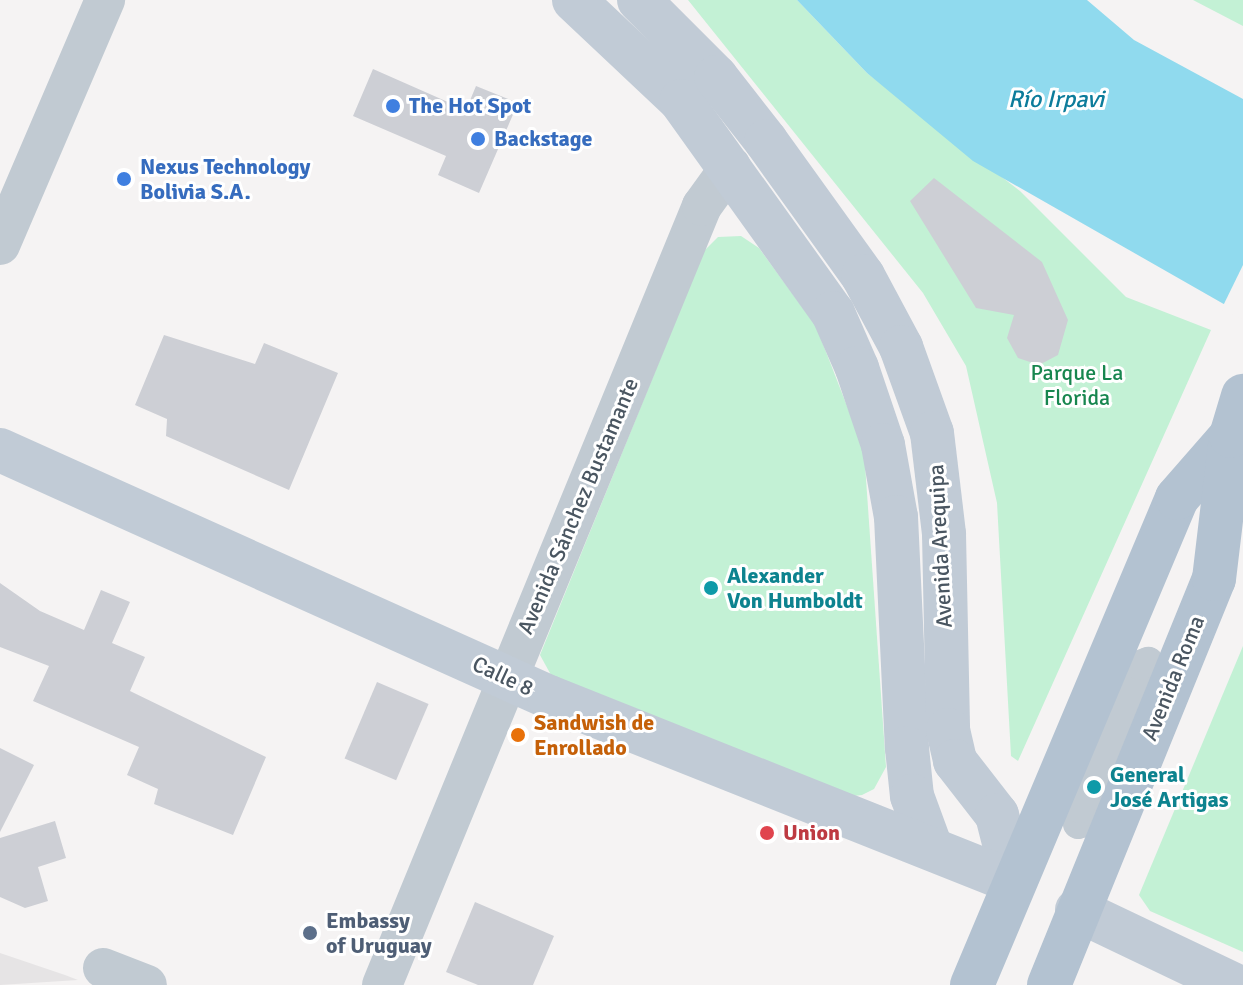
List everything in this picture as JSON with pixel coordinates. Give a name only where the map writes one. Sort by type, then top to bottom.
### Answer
[{"type":"main road","name":"Avenida Arequipa","points":[[574,0],[629,46],[731,166],[833,313],[883,445],[896,517],[912,796],[931,848]]},
{"type":"main road","name":"Avenida Arequipa","points":[[639,0],[716,77],[766,141],[863,276],[901,347],[932,433],[944,534],[948,730],[955,761],[997,815],[1014,882]]},
{"type":"main road","name":"Avenida Roma","points":[[972,985],[1177,498],[1237,416]]},
{"type":"main road","name":"Avenida Roma","points":[[1049,985],[1214,579],[1237,416]]},
{"type":"main road","name":"Calle 8","points":[[0,450],[507,677],[1014,882]]},
{"type":"main road","points":[[1014,882],[1234,985]]},
{"type":"street","points":[[0,245],[105,0]]},
{"type":"street","name":"Avenida Sánchez Bustamante","points":[[382,985],[702,206],[731,166]]},
{"type":"street","points":[[103,968],[147,985]]},
{"type":"shaded area","points":[[0,953],[65,975],[78,980],[0,985]]},
{"type":"green space","name":"Parque La Florida","points":[[688,0],[797,0],[867,73],[1020,191],[1126,297],[1211,330],[1018,761],[1011,756],[997,503],[966,366],[923,293]]},
{"type":"green space","points":[[1193,0],[1243,0],[1243,26]]},
{"type":"green space","points":[[741,236],[759,248],[816,326],[864,450],[886,767],[874,789],[862,795],[846,797],[551,675],[540,655],[704,251],[718,237]]},
{"type":"green space","points":[[1243,646],[1243,952],[1150,911],[1139,895]]},
{"type":"water","name":"Río Irpavi","points":[[797,0],[1087,0],[1134,40],[1243,99],[1243,315],[973,161],[867,73]]},
{"type":"pier","points":[[1243,265],[1243,319],[1221,310]]},
{"type":"building","points":[[373,69],[466,110],[476,86],[518,103],[479,193],[438,175],[446,156],[353,116]]},
{"type":"building","points":[[934,178],[1042,262],[1068,320],[1058,355],[1039,365],[1018,358],[1007,338],[1014,315],[976,308],[910,201]]},
{"type":"building","points":[[164,335],[255,364],[264,343],[338,373],[289,490],[166,436],[167,419],[135,405]]},
{"type":"building","points":[[0,583],[40,611],[84,630],[101,590],[130,602],[112,643],[145,657],[130,691],[266,757],[233,835],[154,804],[158,789],[127,775],[139,747],[33,701],[49,666],[0,647]]},
{"type":"building","points":[[377,682],[429,704],[396,780],[345,758]]},
{"type":"building","points":[[0,748],[34,765],[0,832]]},
{"type":"building","points":[[55,821],[66,858],[38,867],[48,901],[25,908],[0,897],[0,838]]},
{"type":"building","points":[[475,902],[554,936],[533,985],[478,985],[446,972]]},
{"type":"place","name":"The Hot Spot","points":[[393,106]]},
{"type":"place","name":"Backstage","points":[[478,139]]},
{"type":"place","name":"Nexus Technology Bolivia S.A.","points":[[124,179]]},
{"type":"place","name":"Alexander Von Humboldt","points":[[711,588]]},
{"type":"place","name":"Sandwish de Enrollado","points":[[518,735]]},
{"type":"place","name":"General José Artigas","points":[[1094,787]]},
{"type":"place","name":"Union","points":[[767,833]]},
{"type":"place","name":"Embassy of Uruguay","points":[[310,933]]}]
